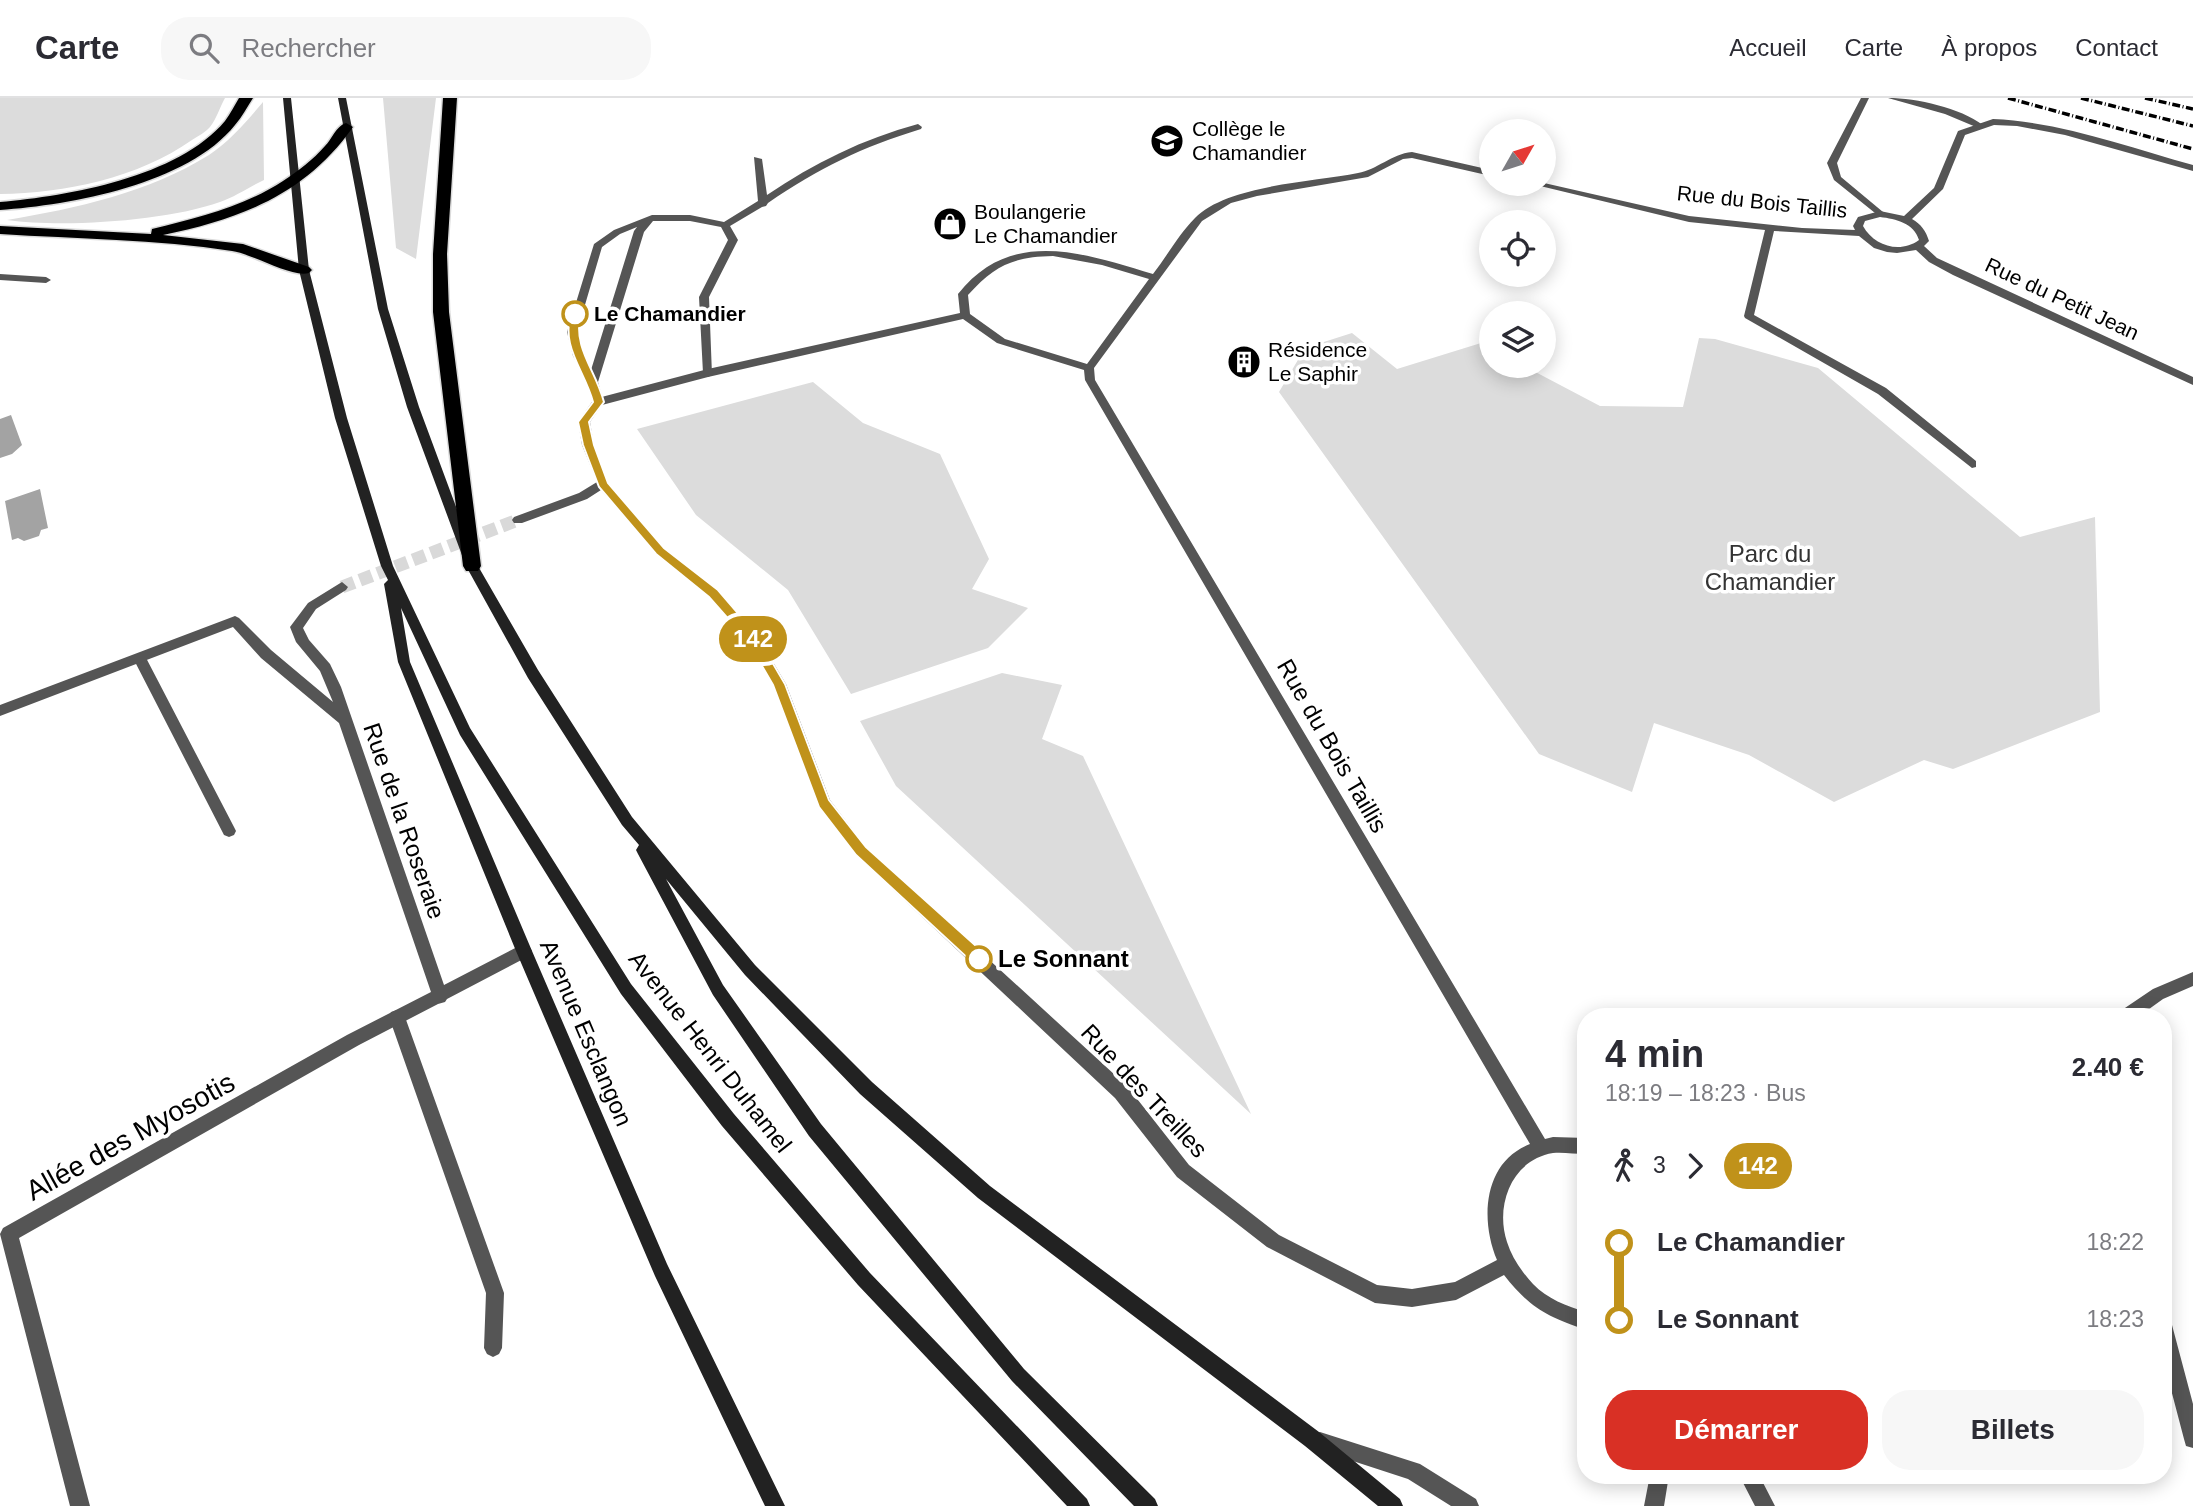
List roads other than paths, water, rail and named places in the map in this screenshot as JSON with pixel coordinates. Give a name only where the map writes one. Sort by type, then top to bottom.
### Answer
[{"type":"highway","points":[[0,206],[81,197],[157,171],[210,140],[233,118],[246,98]]},
{"type":"highway","points":[[450,98],[440,254],[440,312],[472,566]]},
{"type":"highway","points":[[127,237],[211,219],[242,207],[295,180],[337,142],[346,127]]},
{"type":"highway","points":[[0,230],[127,237],[235,247],[304,270]]},
{"type":"main road","points":[[287,98],[304,270],[341,418],[387,566]]},
{"type":"main road","points":[[342,98],[383,309],[413,407],[472,566],[533,674],[627,821],[750,970],[866,1088],[984,1192],[1312,1439],[1393,1506]]},
{"type":"main road","name":"Avenue Esclangon","points":[[387,566],[404,662],[661,1270],[775,1506]]},
{"type":"main road","name":"Avenue Henri Duhamel","points":[[387,566],[465,731],[626,989],[728,1120],[864,1279],[1080,1506]]},
{"type":"main road","name":"Avenue Henri Duhamel","points":[[627,821],[718,990],[815,1130],[1018,1375],[1148,1506]]},
{"type":"street","points":[[1864,98],[1832,163],[1837,178],[1880,214]]},
{"type":"street","points":[[1892,98],[1948,112],[1979,125]]},
{"type":"street","points":[[1906,219],[1938,189],[1961,133],[1993,122],[2017,123],[2066,133],[2193,168]]},
{"type":"street","points":[[918,127],[867,142],[823,164],[725,225],[690,218],[652,218],[617,232],[597,246],[572,332],[578,356],[593,382],[598,402],[708,373],[965,315],[1001,341],[1089,368],[1199,219],[1228,201],[1256,193],[1365,175],[1401,156],[1412,155],[1479,170]]},
{"type":"street","points":[[757,159],[762,204]]},
{"type":"street","name":"Rue du Bois Taillis","points":[[1556,188],[1689,219],[1770,228],[1861,233]]},
{"type":"street","points":[[1880,214],[1906,219],[1923,234],[1924,241],[1919,247],[1895,250],[1868,240],[1858,226],[1861,219],[1880,214]]},
{"type":"street","points":[[593,382],[639,231],[652,218]]},
{"type":"street","points":[[708,373],[704,297],[733,240],[725,225]]},
{"type":"street","points":[[1770,228],[1749,316],[1882,391],[1972,464]]},
{"type":"street","name":"Rue du Petit Jean","points":[[1919,247],[1933,260],[2016,302],[2193,381]]},
{"type":"street","points":[[965,315],[963,294],[975,277],[997,263],[1021,256],[1047,251],[1066,253],[1156,278]]},
{"type":"street","points":[[0,278],[46,280]]},
{"type":"street","name":"Rue du Bois Taillis","points":[[1089,368],[1090,380],[1540,1146]]},
{"type":"street","name":"Rue des Treilles","points":[[598,402],[584,422],[588,445],[603,484],[660,551],[713,594],[751,636],[779,684],[824,803],[861,851],[1121,1093],[1183,1171],[1273,1241],[1375,1294],[1412,1298],[1456,1291],[1506,1264]]},
{"type":"street","points":[[518,520],[583,496],[603,484]]},
{"type":"street","points":[[342,587],[312,606],[296,627],[298,637],[324,666],[334,684],[345,720]]},
{"type":"street","name":"Rue de la Roseraie","points":[[0,711],[235,621],[266,654],[345,720],[440,997]]},
{"type":"street","points":[[139,658],[229,831]]},
{"type":"street","name":"Allée des Myosotis","points":[[80,1506],[9,1234],[397,1017],[524,951]]},
{"type":"street","points":[[2137,1008],[2158,994],[2193,979]]},
{"type":"street","points":[[397,1017],[495,1293],[493,1348]]},
{"type":"street","points":[[1577,1144],[1564,1142],[1540,1146],[1512,1163],[1496,1192],[1493,1226],[1506,1264],[1529,1292],[1560,1313],[1577,1318]]},
{"type":"street","points":[[2172,1359],[2193,1439]]},
{"type":"street","points":[[1312,1439],[1413,1471],[1468,1506]]},
{"type":"street","points":[[1654,1506],[1658,1484]]},
{"type":"street","points":[[1753,1484],[1765,1506]]},
{"type":"tunnel","points":[[342,587],[518,520]]},
{"type":"railway","points":[[2008,98],[2193,149]]},
{"type":"railway","points":[[2081,98],[2193,126]]},
{"type":"railway","points":[[2145,98],[2193,109]]},
{"type":"place","name":"Collège le Chamandier","points":[[1167,141]]},
{"type":"place","name":"Boulangerie Le Chamandier","points":[[950,224]]},
{"type":"place","name":"Le Chamandier","points":[[575,314]]},
{"type":"place","name":"Résidence Le Saphir","points":[[1244,362]]},
{"type":"place","name":"Le Sonnant","points":[[979,959]]},
{"type":"park label","name":"Parc du Chamandier","points":[[1770,568]]}]
